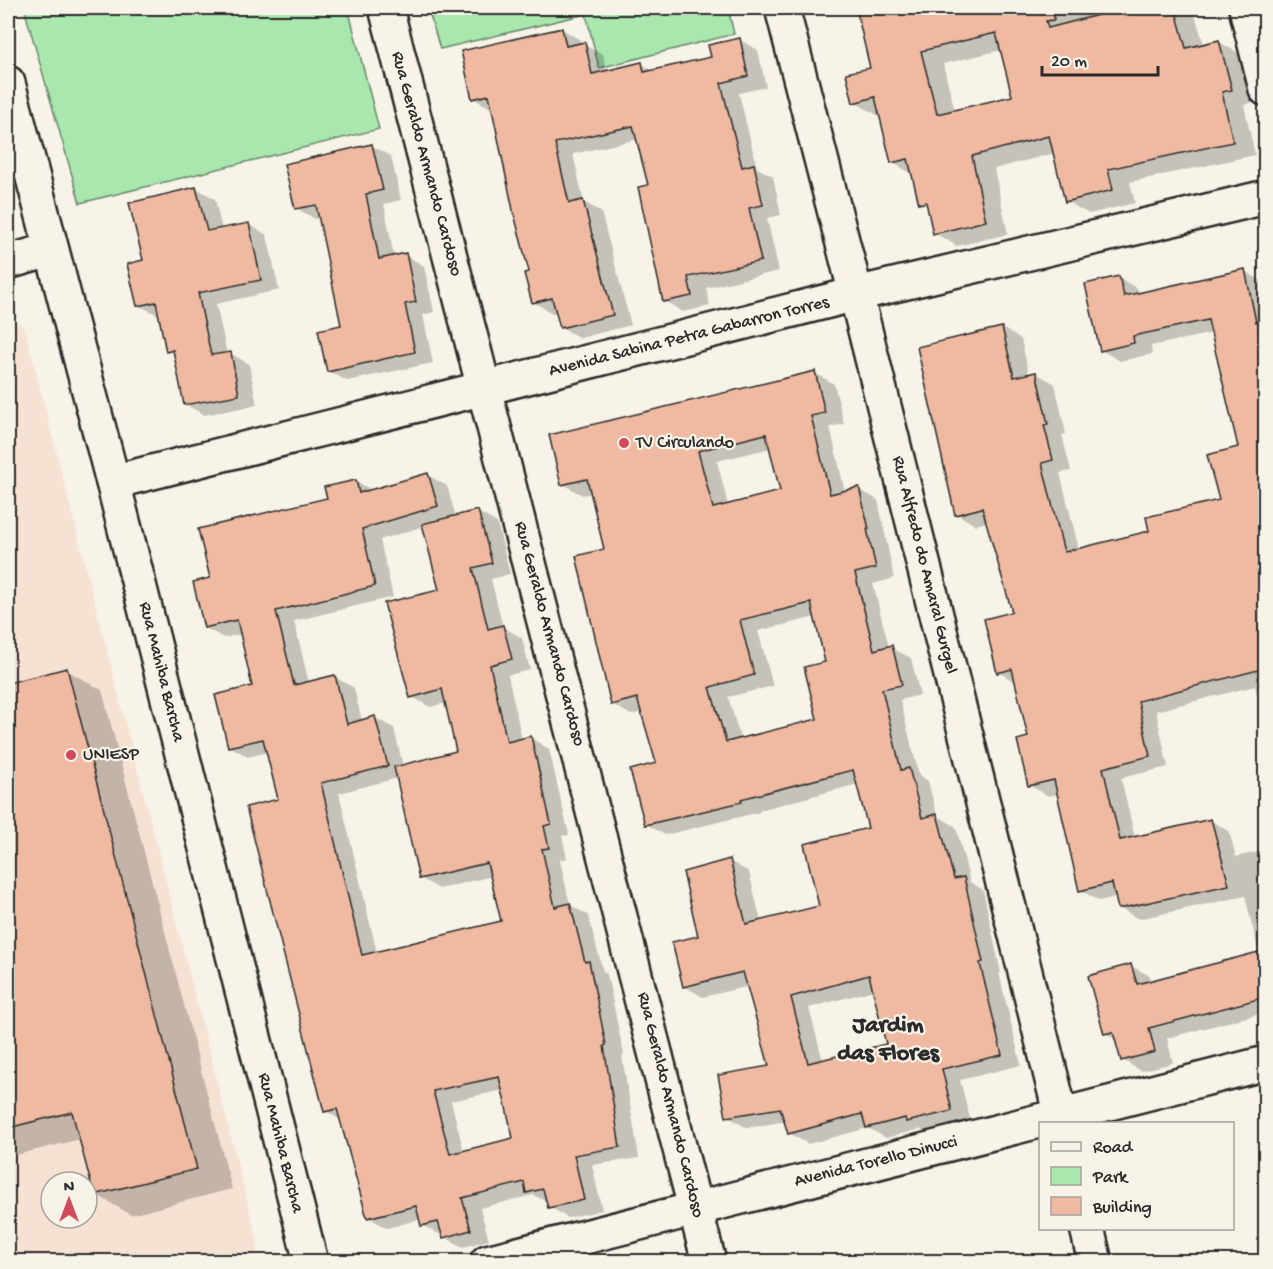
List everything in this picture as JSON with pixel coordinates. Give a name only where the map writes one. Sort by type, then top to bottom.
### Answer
[{"type":"street","name":"Rua Geraldo Armando Cardoso","points":[[386,8],[697,1207],[709,1262]]},
{"type":"street","name":"Rua Alfredo do Amaral Gurgel","points":[[782,8],[856,294],[1062,1120]]},
{"type":"street","points":[[1246,8],[1266,89]]},
{"type":"street","name":"Rua Mahiba Barcha","points":[[8,83],[50,250],[113,482],[310,1262]]},
{"type":"street","name":"Avenida Sabina Petra Gabarron Torres","points":[[113,482],[856,294],[1266,197]]},
{"type":"street","points":[[8,262],[50,250]]},
{"type":"street","name":"Avenida Torello Dinucci","points":[[1062,1120],[1266,1063]]},
{"type":"street","name":"Avenida Torello Dinucci","points":[[487,1262],[697,1207],[1039,1125]]},
{"type":"street","points":[[1087,1230],[1095,1262]]},
{"type":"shaded area","name":"UNIESP","points":[[8,316],[25,329],[258,1243],[254,1261],[8,1261]]},
{"type":"green space","points":[[24,8],[348,8],[379,129],[80,203]]},
{"type":"green space","points":[[428,8],[728,8],[734,34],[599,68],[586,14],[440,49]]},
{"type":"building","points":[[856,8],[1053,8],[1054,20],[1046,21],[1048,28],[1125,8],[1175,8],[1186,48],[1219,40],[1232,90],[1222,92],[1233,142],[1108,169],[1113,190],[1065,202],[1049,136],[972,156],[986,221],[933,234],[926,202],[919,204],[908,159],[891,163],[875,97],[853,103],[846,73],[870,68]],"holes":[[[996,33],[1012,96],[937,114],[921,51]]]},
{"type":"building","points":[[562,28],[566,46],[585,42],[592,74],[642,62],[644,72],[711,57],[708,45],[740,38],[748,76],[721,83],[742,167],[754,164],[763,205],[749,208],[761,261],[688,277],[692,296],[663,302],[638,187],[648,185],[633,126],[555,143],[569,203],[583,200],[613,315],[560,328],[552,298],[532,303],[524,273],[529,272],[513,210],[489,95],[472,99],[461,51]]},
{"type":"building","points":[[372,144],[383,190],[366,194],[379,259],[406,253],[416,302],[405,304],[415,352],[327,372],[318,330],[341,325],[316,205],[295,209],[284,164]]},
{"type":"building","points":[[196,187],[207,231],[249,223],[261,280],[198,293],[211,355],[231,352],[239,395],[184,405],[173,350],[166,352],[156,302],[137,306],[127,264],[143,260],[129,203]]},
{"type":"building","points":[[1245,269],[1256,322],[1266,320],[1266,668],[1138,701],[1150,756],[1103,768],[1120,840],[1211,819],[1229,885],[1118,909],[1112,883],[1079,891],[1054,780],[1028,786],[1017,740],[1028,737],[1012,669],[997,673],[984,619],[1012,612],[982,508],[955,515],[917,347],[1002,327],[1014,377],[1036,372],[1048,424],[1044,425],[1053,460],[1042,463],[1064,552],[1149,531],[1146,517],[1219,500],[1207,455],[1238,447],[1208,320],[1133,336],[1134,343],[1100,351],[1085,284],[1119,276],[1124,296]]},
{"type":"building","points":[[815,371],[825,413],[811,416],[830,494],[859,487],[869,529],[867,529],[876,568],[855,573],[874,650],[892,645],[902,685],[882,689],[901,770],[909,768],[922,818],[937,814],[954,879],[964,877],[983,962],[980,963],[1002,1055],[942,1069],[952,1111],[906,1122],[905,1118],[866,1128],[862,1114],[788,1134],[780,1108],[726,1117],[718,1075],[769,1066],[743,972],[683,987],[672,942],[698,936],[683,872],[730,859],[746,924],[819,906],[804,844],[868,828],[853,770],[741,799],[742,802],[645,825],[630,770],[656,763],[637,698],[611,705],[576,556],[604,549],[587,479],[561,485],[549,435]],"holes":[[[766,434],[780,491],[713,508],[698,451]],[[811,603],[825,662],[804,667],[817,719],[726,742],[710,687],[754,675],[740,620]],[[869,975],[886,1044],[808,1063],[791,997]]]},
{"type":"building","points":[[428,473],[438,506],[362,529],[375,586],[276,611],[294,685],[335,675],[347,724],[375,716],[388,766],[321,783],[362,955],[501,921],[487,863],[419,879],[394,767],[456,751],[442,689],[410,698],[384,603],[439,590],[422,524],[478,510],[492,563],[473,568],[488,629],[503,625],[512,659],[490,665],[507,742],[531,736],[551,824],[544,826],[549,848],[542,849],[555,907],[570,903],[585,962],[589,961],[606,1045],[604,1046],[620,1147],[574,1155],[584,1200],[548,1208],[543,1189],[526,1193],[524,1182],[462,1198],[471,1230],[443,1238],[438,1222],[421,1226],[416,1206],[367,1218],[337,1109],[324,1112],[246,807],[278,799],[263,739],[228,747],[215,695],[252,686],[237,620],[204,628],[193,582],[210,578],[198,529],[327,498],[324,487],[356,480],[359,493]],"holes":[[[499,1077],[513,1138],[450,1154],[433,1091]]]},
{"type":"building","points":[[67,668],[197,1169],[99,1194],[99,1170],[87,1170],[72,1112],[8,1128],[8,683]]},
{"type":"building","points":[[1266,950],[1266,997],[1149,1028],[1155,1052],[1121,1061],[1113,1032],[1104,1034],[1088,976],[1131,964],[1137,984]]},
{"type":"place","name":"TV Circulando","points":[[624,443]]},
{"type":"place","name":"UNIESP","points":[[71,755]]},
{"type":"district","name":"Jardim das Flores","points":[[888,1040]]}]
